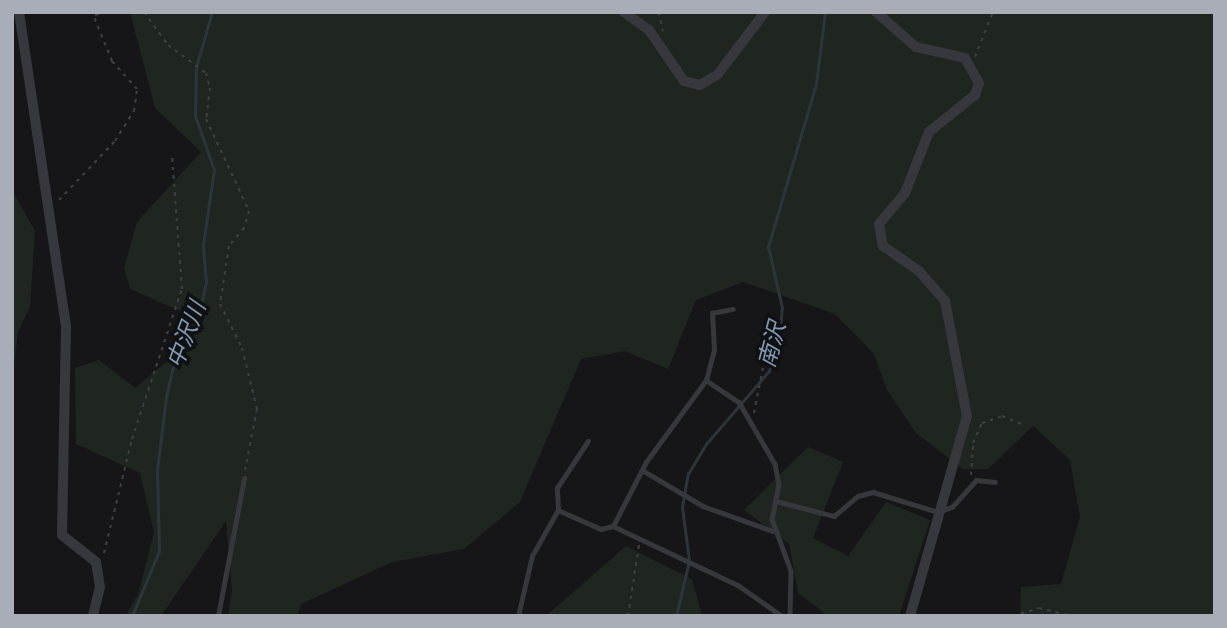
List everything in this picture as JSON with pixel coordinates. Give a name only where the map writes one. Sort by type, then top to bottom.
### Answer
[{"type":"street","points":[[19,12],[46,207],[66,326],[62,535],[96,562],[100,587],[93,616]]},
{"type":"street","points":[[624,12],[649,30],[684,81],[699,85],[718,74],[765,12]]},
{"type":"street","points":[[876,12],[916,47],[972,63],[979,83],[975,95],[929,132],[905,193],[878,233],[883,246],[935,286],[951,314],[967,416],[944,511],[910,616]]},
{"type":"lane","points":[[613,526],[642,470],[706,380],[715,351],[709,317],[733,309]]},
{"type":"lane","points":[[706,380],[735,398],[754,434],[775,464],[776,501],[773,531],[791,571],[790,616]]},
{"type":"lane","points":[[518,616],[532,556],[558,510],[557,488],[588,441]]},
{"type":"lane","points":[[642,470],[703,506],[773,531]]},
{"type":"lane","points":[[218,616],[244,478]]},
{"type":"lane","points":[[776,501],[834,516],[858,496],[873,492],[944,511],[971,483],[995,482]]},
{"type":"lane","points":[[558,510],[601,529],[613,526],[738,585],[782,616]]},
{"type":"path","points":[[46,207],[76,185],[134,111],[136,89],[112,61],[92,14],[104,12]]},
{"type":"path","points":[[119,12],[136,12]]},
{"type":"path","points":[[144,12],[168,45],[206,73],[210,88],[206,119],[249,211],[244,228],[229,246],[220,304],[242,348],[257,409],[244,478]]},
{"type":"path","points":[[972,63],[993,12]]},
{"type":"path","points":[[96,562],[109,548],[132,439],[182,289],[172,155]]},
{"type":"path","points":[[754,434],[773,316]]},
{"type":"path","points":[[971,483],[973,443],[982,424],[1002,416],[1024,425]]},
{"type":"path","points":[[628,616],[641,541]]},
{"type":"path","points":[[1013,616],[1039,608],[1070,616]]},
{"type":"shaded area","points":[[130,12],[1215,12],[1215,616],[1020,616],[1021,587],[1061,584],[1080,517],[1070,460],[1033,426],[988,469],[963,469],[916,433],[887,390],[874,354],[835,314],[743,282],[696,300],[668,369],[625,351],[581,359],[520,502],[464,549],[392,562],[301,604],[297,616],[228,616],[232,591],[226,521],[161,616],[125,616],[138,595],[154,532],[140,473],[76,444],[75,368],[99,360],[135,388],[171,358],[187,314],[130,289],[124,268],[137,222],[201,152],[155,108]]},
{"type":"shaded area","points":[[12,190],[35,231],[30,307],[18,332],[12,383]]},
{"type":"shaded area","points":[[808,447],[843,462],[813,538],[848,556],[886,502],[930,520],[899,616],[828,616],[798,593],[789,544],[744,510]]},
{"type":"shaded area","points":[[626,546],[692,579],[702,616],[546,616]]},
{"type":"waterway","name":"中沢川","points":[[132,616],[159,551],[157,471],[166,397],[172,370],[199,315],[206,282],[203,245],[214,170],[195,116],[196,67],[212,12]]},
{"type":"waterway","name":"南沢","points":[[676,616],[689,561],[682,507],[688,474],[706,444],[769,371],[780,329],[782,308],[768,247],[816,84],[825,12]]}]
